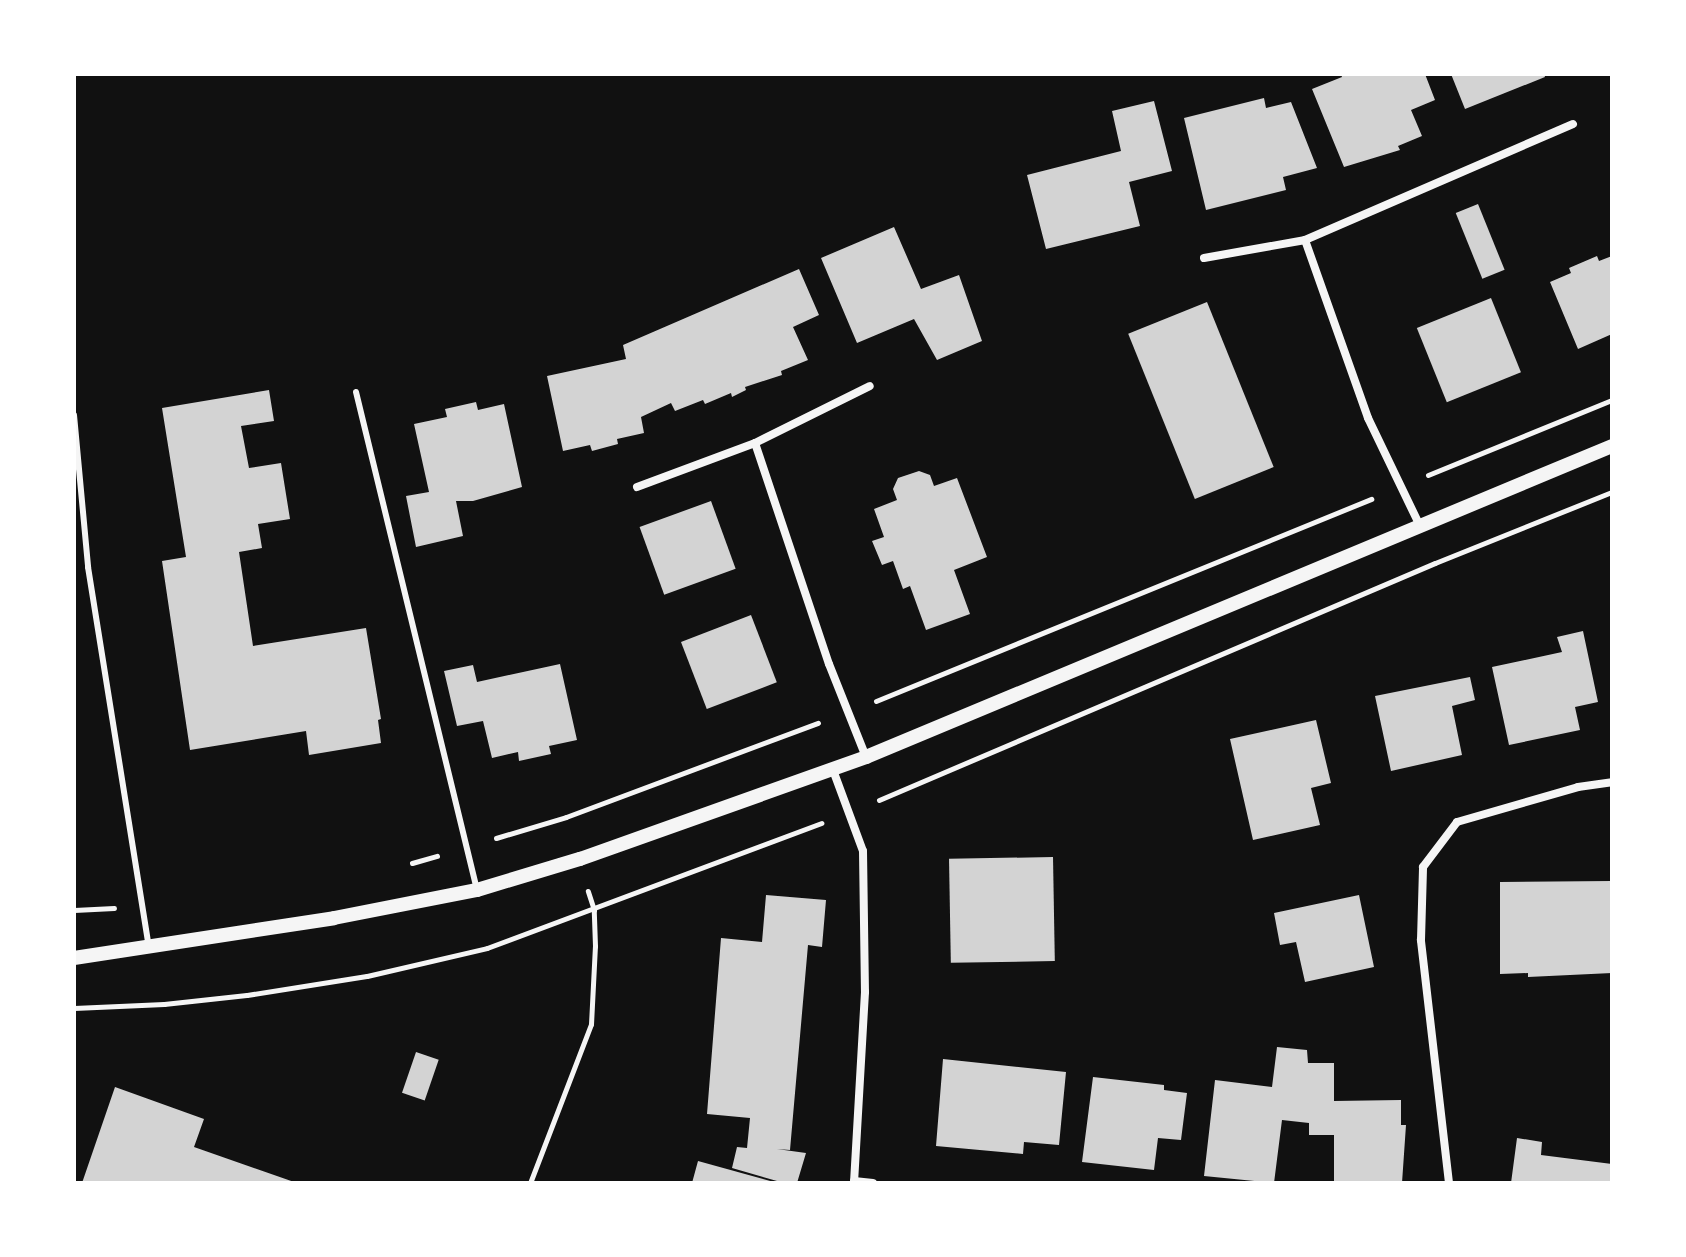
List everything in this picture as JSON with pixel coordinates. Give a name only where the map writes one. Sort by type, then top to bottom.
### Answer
[{"type":"street","points":[[1204,258],[1305,240],[1573,124]]},
{"type":"street","points":[[1305,240],[1368,418],[1420,526]]},
{"type":"street","points":[[637,487],[755,443],[870,386]]},
{"type":"street","points":[[755,443],[829,664],[866,757]]},
{"type":"street","points":[[74,958],[334,918],[477,890],[580,859],[866,757],[1612,446]]},
{"type":"street","points":[[833,770],[863,851],[865,992],[854,1182],[873,1183]]},
{"type":"street","points":[[1449,1183],[1421,940],[1423,867],[1457,822],[1578,787],[1612,782]]},
{"type":"lane","points":[[356,392],[477,890]]},
{"type":"lane","points":[[74,415],[88,567],[149,947]]},
{"type":"path","points":[[530,1183],[591,1024],[594,910]]},
{"type":"building","points":[[1341,74],[1425,74],[1435,100],[1411,110],[1422,136],[1398,146],[1400,150],[1344,167],[1312,89],[1342,77]]},
{"type":"building","points":[[1451,74],[1544,74],[1545,77],[1465,109]]},
{"type":"building","points":[[1264,98],[1266,108],[1291,102],[1317,168],[1283,177],[1286,190],[1206,210],[1184,118]]},
{"type":"building","points":[[1154,101],[1172,171],[1129,182],[1140,226],[1046,249],[1027,175],[1121,151],[1112,111]]},
{"type":"building","points":[[1478,204],[1505,270],[1482,279],[1456,213]]},
{"type":"building","points":[[894,227],[921,289],[959,275],[982,341],[937,360],[914,319],[857,343],[821,258]]},
{"type":"building","points":[[1597,256],[1599,261],[1612,256],[1612,334],[1578,349],[1550,282],[1571,273],[1569,268]]},
{"type":"building","points":[[799,269],[819,315],[793,327],[808,360],[781,371],[782,375],[745,387],[746,390],[732,397],[731,393],[705,404],[703,400],[675,411],[671,403],[641,417],[644,433],[617,439],[618,444],[592,451],[590,445],[563,451],[547,376],[626,359],[623,345]]},
{"type":"building","points":[[1491,298],[1521,372],[1447,402],[1417,328]]},
{"type":"building","points":[[1207,302],[1274,467],[1195,499],[1128,334]]},
{"type":"building","points":[[269,390],[274,421],[241,426],[249,468],[281,463],[290,519],[258,524],[262,548],[239,552],[253,646],[366,628],[381,719],[378,720],[381,743],[309,755],[306,731],[190,750],[162,561],[186,557],[162,408]]},
{"type":"building","points":[[476,402],[478,410],[504,404],[522,487],[473,501],[456,501],[463,536],[416,547],[406,496],[429,492],[414,424],[447,417],[445,409]]},
{"type":"building","points":[[919,471],[930,475],[934,486],[957,478],[987,557],[954,570],[970,614],[926,630],[910,586],[903,589],[893,561],[882,565],[872,541],[884,537],[874,509],[897,500],[893,489],[898,478]]},
{"type":"building","points":[[711,501],[736,569],[664,595],[640,527]]},
{"type":"building","points":[[751,615],[777,682],[707,709],[681,642]]},
{"type":"building","points":[[1583,631],[1598,702],[1575,707],[1580,730],[1509,745],[1492,667],[1562,652],[1557,637]]},
{"type":"building","points":[[560,664],[577,740],[549,746],[551,754],[519,761],[518,752],[492,758],[483,721],[457,726],[444,671],[473,665],[477,682]]},
{"type":"building","points":[[1470,677],[1475,700],[1452,706],[1462,755],[1391,771],[1375,696]]},
{"type":"building","points":[[1316,720],[1331,783],[1311,788],[1320,825],[1253,840],[1230,739]]},
{"type":"building","points":[[1053,857],[1055,961],[951,963],[949,859]]},
{"type":"building","points":[[1612,881],[1612,973],[1528,977],[1528,973],[1500,974],[1500,882]]},
{"type":"building","points":[[766,895],[826,900],[822,947],[808,945],[790,1150],[777,1149],[806,1153],[797,1183],[784,1183],[732,1168],[737,1147],[747,1148],[750,1118],[707,1114],[721,938],[762,942]]},
{"type":"building","points":[[1359,895],[1374,967],[1305,982],[1296,942],[1280,945],[1274,913]]},
{"type":"building","points":[[1277,1047],[1307,1050],[1308,1063],[1334,1063],[1334,1101],[1401,1100],[1401,1125],[1406,1125],[1402,1183],[1334,1183],[1334,1135],[1309,1135],[1309,1123],[1282,1120],[1274,1183],[1204,1176],[1215,1080],[1272,1087]]},
{"type":"building","points":[[416,1052],[439,1060],[425,1100],[402,1093]]},
{"type":"building","points":[[943,1059],[1066,1072],[1059,1145],[1024,1142],[1023,1154],[936,1146]]},
{"type":"building","points":[[1093,1077],[1164,1085],[1164,1090],[1187,1093],[1181,1140],[1158,1138],[1154,1170],[1082,1162]]},
{"type":"building","points":[[115,1087],[204,1119],[194,1147],[297,1183],[82,1183]]},
{"type":"building","points":[[1517,1138],[1542,1142],[1541,1155],[1612,1164],[1612,1183],[1511,1183]]},
{"type":"building","points":[[698,1161],[774,1182],[774,1183],[692,1183]]}]
